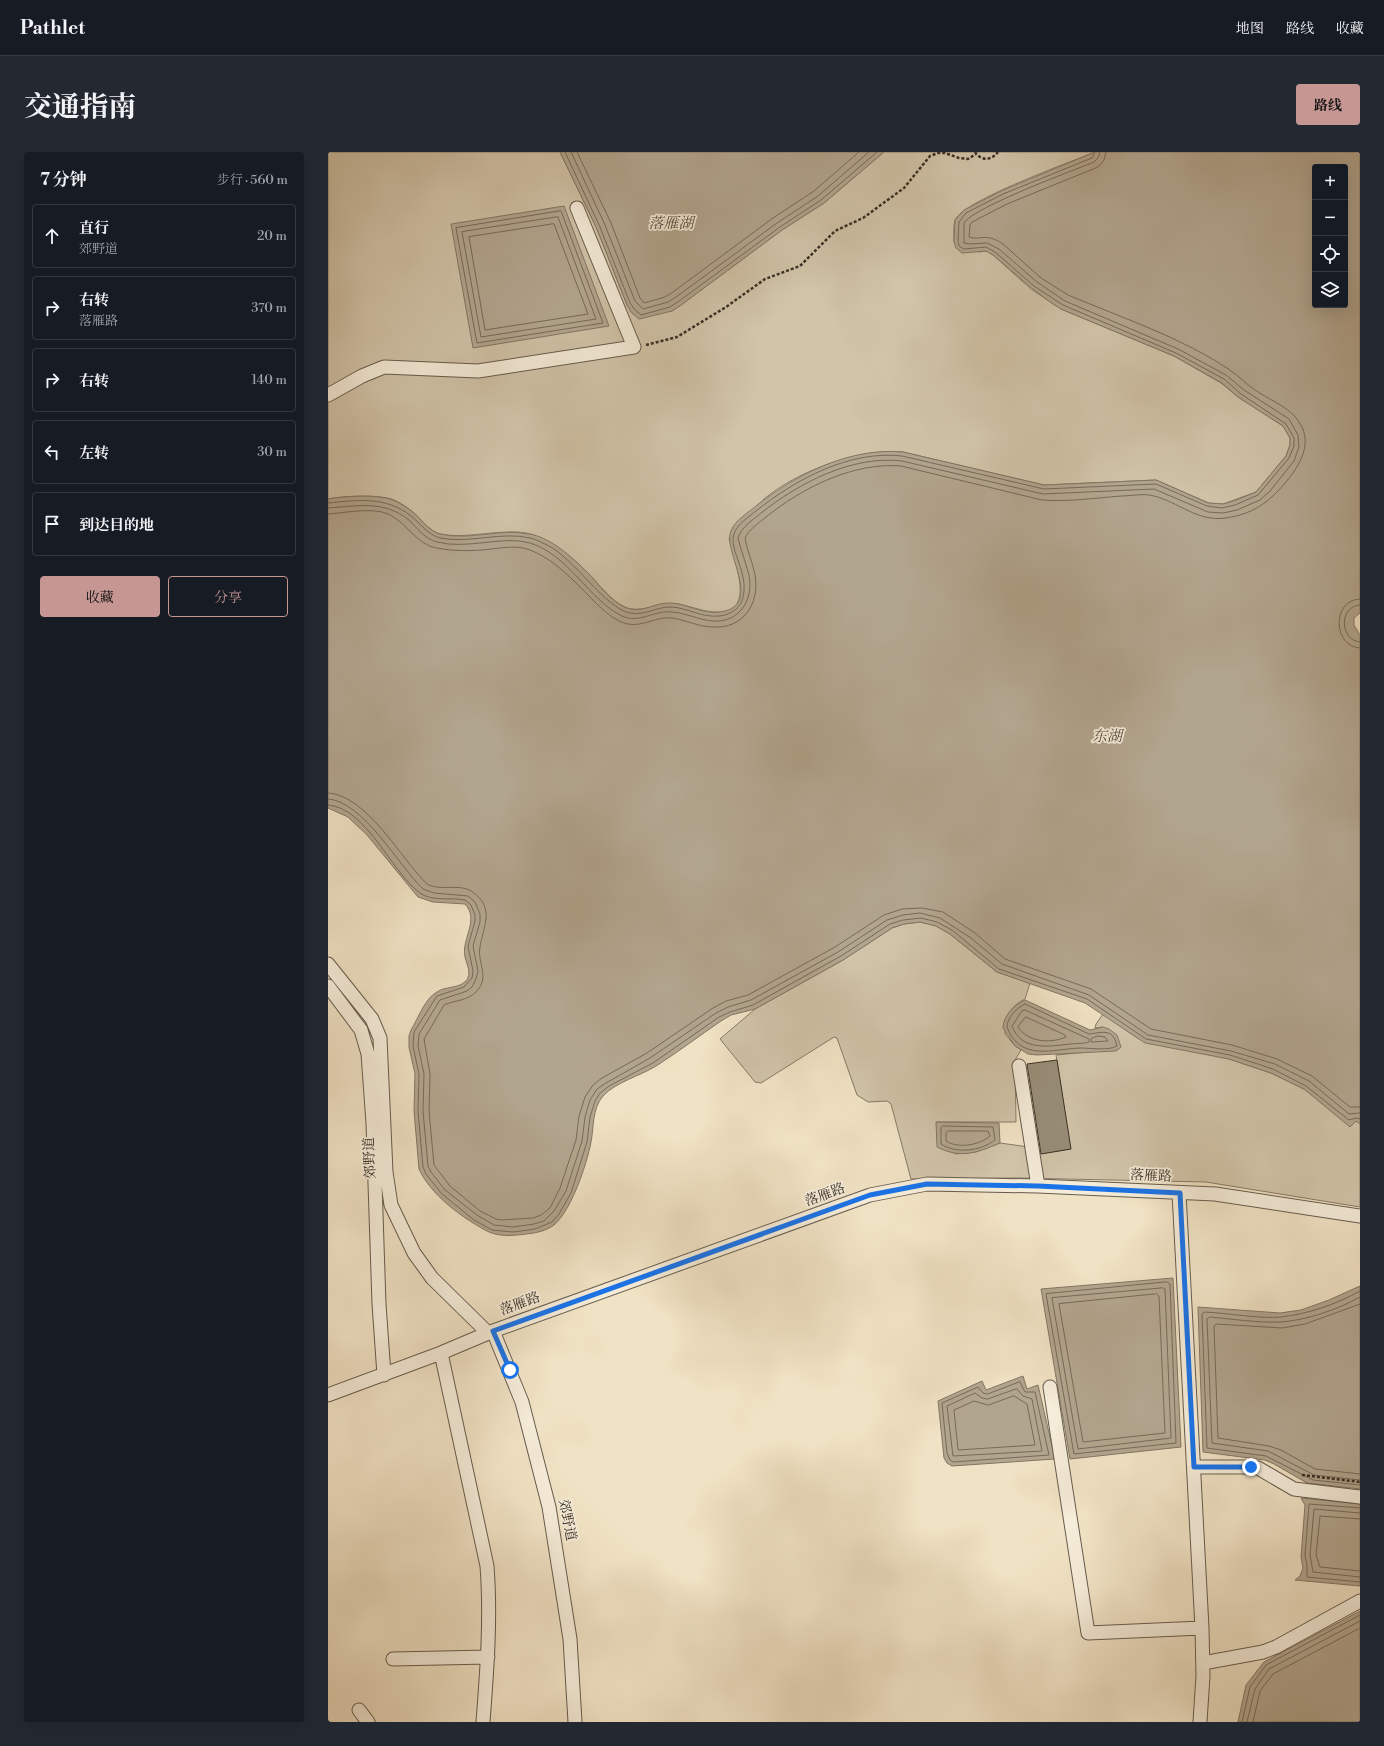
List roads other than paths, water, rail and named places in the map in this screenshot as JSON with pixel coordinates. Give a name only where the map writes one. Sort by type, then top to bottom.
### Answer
[{"type":"street","points":[[328,395],[362,376],[384,367],[478,371],[634,347],[577,208]]},
{"type":"street","name":"郊野道","points":[[328,964],[372,1019],[380,1038],[386,1172],[391,1205],[414,1253],[432,1278],[490,1332],[522,1402],[549,1507],[570,1639],[575,1722]]},
{"type":"street","points":[[328,986],[361,1030],[368,1054],[373,1123],[378,1289],[384,1375]]},
{"type":"street","points":[[1019,1066],[1038,1186]]},
{"type":"street","name":"落雁路","points":[[328,1395],[440,1354],[490,1332],[870,1195],[927,1184],[1038,1186],[1215,1194],[1360,1216]]},
{"type":"street","points":[[1180,1193],[1202,1628],[1203,1663],[1200,1722]]},
{"type":"street","points":[[440,1354],[487,1566],[489,1594],[488,1657],[482,1722]]},
{"type":"street","points":[[1050,1387],[1088,1633],[1202,1628]]},
{"type":"street","points":[[1194,1467],[1258,1468],[1294,1490],[1360,1497]]},
{"type":"street","points":[[1203,1663],[1264,1652],[1276,1648],[1360,1601]]},
{"type":"street","points":[[393,1659],[488,1657]]},
{"type":"street","points":[[360,1710],[368,1722]]},
{"type":"water","name":"落雁湖","points":[[560,152],[884,152],[824,203],[782,230],[681,305],[672,311],[639,319],[631,312],[627,305],[597,229]]},
{"type":"water","name":"东湖","points":[[1095,152],[1360,152],[1360,613],[1354,618],[1354,625],[1360,635],[1360,1124],[1356,1121],[1350,1127],[1304,1089],[1271,1073],[1229,1059],[1145,1043],[1085,1003],[997,972],[950,934],[936,926],[920,922],[904,924],[892,928],[843,960],[755,1009],[731,1015],[650,1070],[621,1083],[608,1091],[599,1101],[595,1112],[589,1151],[582,1174],[566,1209],[554,1225],[533,1233],[515,1235],[494,1234],[485,1230],[447,1204],[431,1188],[419,1169],[414,1111],[415,1074],[409,1047],[409,1036],[411,1030],[429,999],[440,990],[463,984],[468,978],[469,975],[464,950],[471,923],[469,910],[465,904],[433,902],[418,897],[367,835],[348,817],[328,808],[328,499],[352,496],[387,498],[409,509],[436,533],[451,536],[508,532],[538,536],[568,554],[612,599],[624,607],[636,610],[670,603],[707,612],[720,612],[733,608],[739,600],[741,589],[730,540],[733,527],[746,514],[789,483],[825,465],[844,458],[883,452],[903,452],[1044,485],[1156,480],[1208,503],[1223,504],[1256,492],[1286,456],[1290,445],[1290,438],[1283,426],[1238,397],[1222,383],[1174,356],[1061,309],[1026,284],[993,255],[986,251],[962,253],[956,248],[954,242],[955,220],[964,210],[1001,191]]},
{"type":"water","points":[[564,206],[609,326],[473,348],[451,224]]},
{"type":"water","points":[[1025,1000],[1090,1030],[1103,1027],[1109,1029],[1117,1035],[1121,1047],[1116,1051],[1037,1055],[1028,1054],[1015,1046],[1003,1028],[1005,1019],[1010,1011]]},
{"type":"water","points":[[936,1122],[999,1123],[1000,1143],[976,1152],[961,1154],[946,1151],[937,1147]]},
{"type":"water","points":[[1173,1278],[1181,1447],[1070,1459],[1041,1289]]},
{"type":"water","points":[[1360,1286],[1360,1489],[1307,1483],[1265,1460],[1203,1452],[1198,1307],[1280,1313],[1301,1310],[1329,1300]]},
{"type":"water","points":[[1023,1376],[1027,1389],[1038,1385],[1055,1459],[952,1466],[947,1463],[944,1458],[938,1401],[982,1381],[986,1390]]},
{"type":"water","points":[[1301,1498],[1360,1504],[1360,1586],[1295,1580],[1300,1576],[1303,1568],[1301,1557],[1305,1505]]},
{"type":"water","points":[[1360,1611],[1360,1722],[1238,1722],[1246,1685],[1264,1662]]}]
